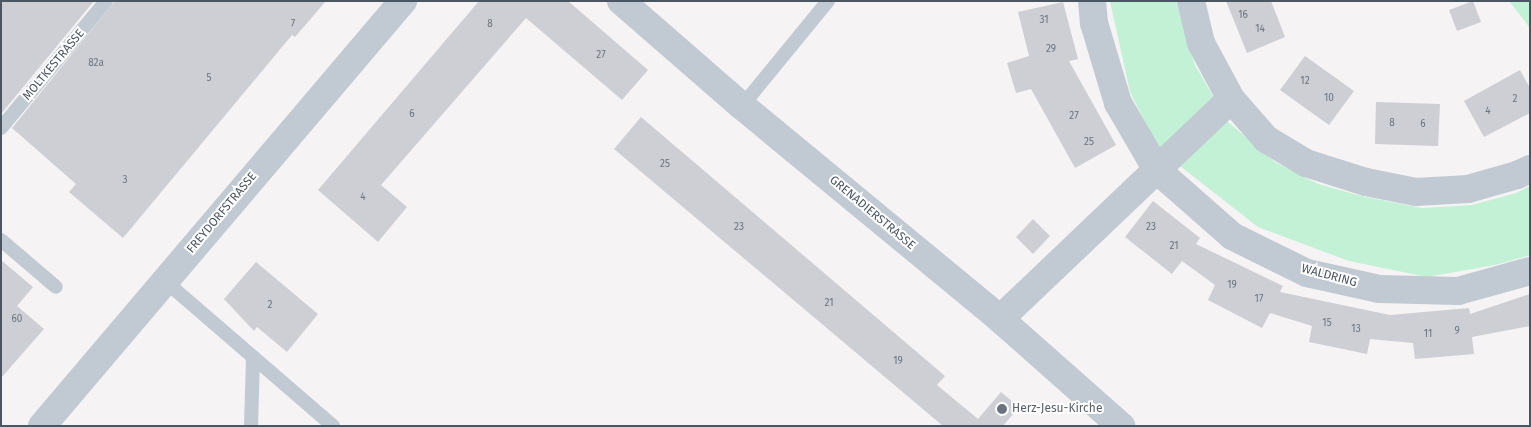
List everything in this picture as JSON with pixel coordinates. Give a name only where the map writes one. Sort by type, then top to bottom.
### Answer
[{"type":"street","name":"FREYDORFSTRASSE","points":[[42,426],[403,1]]},
{"type":"street","name":"GRENADIERSTRASSE","points":[[621,1],[742,106],[1000,319],[1121,426]]},
{"type":"street","name":"WALDRING","points":[[1092,1],[1094,23],[1118,103],[1157,170],[1232,236],[1307,273],[1380,290],[1458,291],[1530,271]]},
{"type":"street","points":[[1191,1],[1201,44],[1231,99],[1266,139],[1306,163],[1366,182],[1416,192],[1468,189],[1530,169]]},
{"type":"street","points":[[1000,319],[1231,99]]},
{"type":"lane","name":"MOLTKESTRASSE","points":[[1,128],[106,1]]},
{"type":"lane","points":[[742,106],[828,1]]},
{"type":"lane","points":[[1,240],[56,286]]},
{"type":"lane","points":[[165,281],[333,426]]},
{"type":"lane","points":[[251,426],[253,357]]},
{"type":"green space","points":[[1110,1],[1176,1],[1195,65],[1214,98],[1160,152],[1130,92]]},
{"type":"green space","points":[[1509,1],[1530,1],[1530,28]]},
{"type":"green space","points":[[1221,116],[1275,162],[1318,184],[1361,196],[1422,208],[1472,205],[1516,193],[1530,186],[1530,255],[1495,265],[1427,277],[1349,261],[1258,227],[1180,166]]},
{"type":"building","points":[[1,1],[94,1],[1,114]]},
{"type":"building","points":[[115,1],[326,1],[295,37],[292,35],[123,238],[69,192],[76,184],[12,128]]},
{"type":"building","points":[[479,1],[568,1],[648,70],[622,100],[526,18],[381,185],[407,207],[378,242],[318,190]]},
{"type":"building","points":[[1226,1],[1271,1],[1285,37],[1247,53]]},
{"type":"building","points":[[1473,1],[1481,22],[1457,31],[1449,10]]},
{"type":"building","points":[[1063,2],[1078,59],[1069,61],[1116,145],[1075,168],[1031,89],[1016,93],[1007,63],[1029,56],[1018,12]]},
{"type":"building","points":[[1305,56],[1354,91],[1329,125],[1280,90]]},
{"type":"building","points":[[1520,70],[1530,88],[1530,113],[1484,137],[1464,101]]},
{"type":"building","points":[[1376,102],[1440,104],[1438,146],[1375,144]]},
{"type":"building","points":[[641,117],[945,376],[937,385],[978,419],[1001,392],[1019,407],[1003,426],[943,426],[614,149]]},
{"type":"building","points":[[1153,201],[1200,238],[1196,244],[1283,286],[1280,292],[1390,315],[1469,308],[1470,314],[1530,294],[1530,326],[1472,337],[1474,354],[1415,359],[1413,343],[1370,339],[1367,354],[1309,342],[1312,326],[1270,313],[1262,328],[1208,300],[1215,285],[1182,261],[1172,274],[1125,237]]},
{"type":"building","points":[[1033,219],[1050,236],[1033,254],[1016,237]]},
{"type":"building","points":[[1,260],[33,287],[17,306],[44,329],[1,378]]},
{"type":"building","points":[[256,262],[318,314],[287,352],[257,327],[254,331],[224,299]]},
{"type":"place","name":"Herz-Jesu-Kirche","points":[[1002,409]]}]
